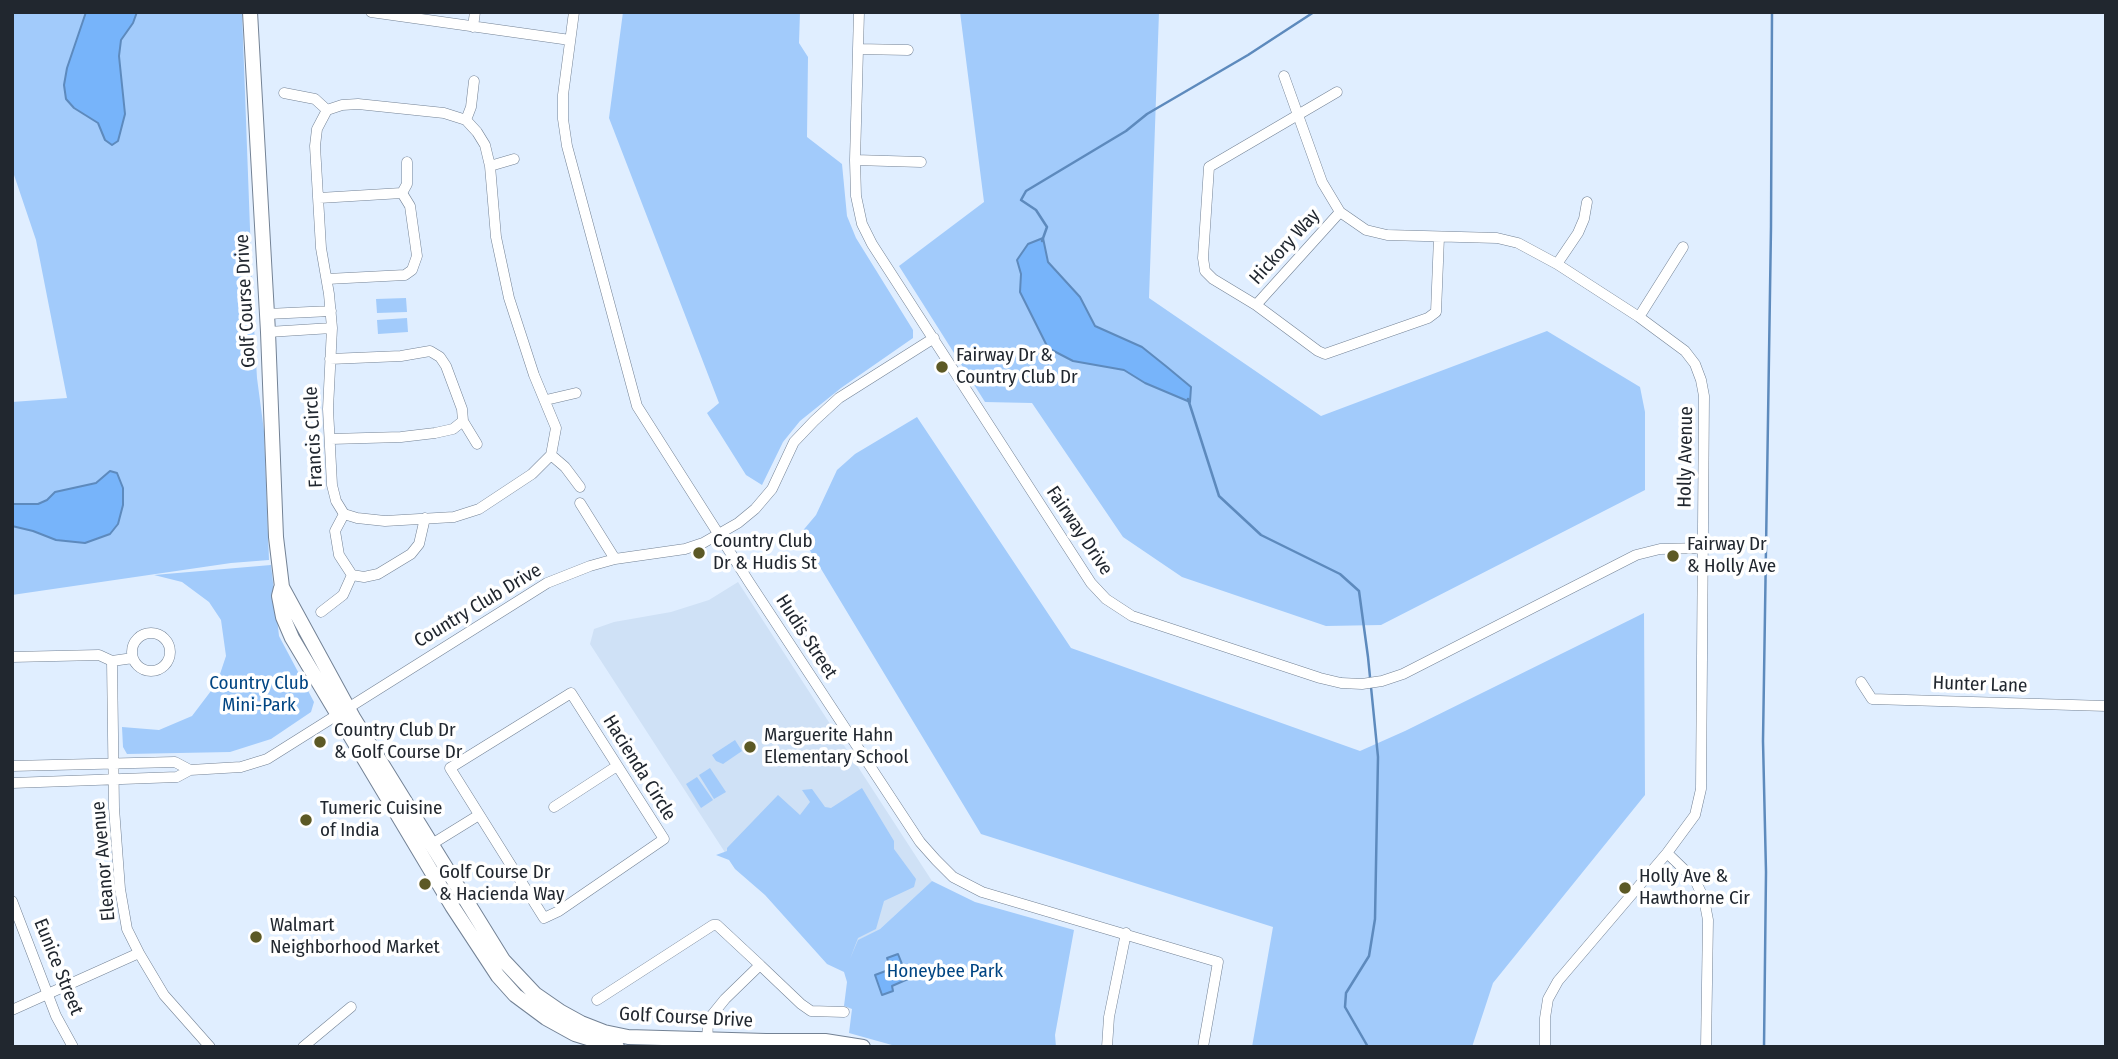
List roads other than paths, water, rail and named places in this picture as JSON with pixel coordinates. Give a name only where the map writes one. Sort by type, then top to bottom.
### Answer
[{"type":"street","name":"Golf Course Drive","points":[[250,12],[268,332],[276,537],[282,587],[342,711],[452,906],[498,976],[515,995],[546,1018],[575,1034],[617,1047]]},
{"type":"street","points":[[371,12],[570,40]]},
{"type":"street","points":[[472,27],[475,12]]},
{"type":"street","name":"Hudis Street","points":[[573,12],[563,95],[567,146],[637,406],[718,535],[920,842],[944,869],[967,886],[1218,962],[1203,1047]]},
{"type":"street","name":"Fairway Drive","points":[[859,12],[855,160],[856,196],[862,224],[872,244],[1091,583],[1107,599],[1132,617],[1320,678],[1362,684],[1403,674],[1636,555],[1660,549],[1702,548]]},
{"type":"street","points":[[858,49],[908,50]]},
{"type":"street","name":"Holly Avenue","points":[[1284,76],[1322,181],[1339,212],[1366,230],[1387,235],[1497,238],[1518,243],[1557,264],[1639,317],[1685,351],[1695,364],[1701,380],[1704,396],[1701,789],[1695,815],[1667,853],[1558,981],[1548,999],[1545,1047]]},
{"type":"street","points":[[467,120],[474,81]]},
{"type":"street","points":[[1337,92],[1209,167],[1203,258],[1205,271],[1325,354],[1428,318],[1436,312],[1439,237]]},
{"type":"street","points":[[284,93],[315,99],[327,110],[358,104],[444,113],[467,120],[485,145],[490,166],[496,237],[509,298],[556,428],[551,455],[532,474],[480,509],[454,517],[425,518],[384,521],[344,514],[335,531],[339,555],[352,575],[364,577],[378,574],[411,554],[419,544],[425,518]]},
{"type":"street","name":"Francis Circle","points":[[327,110],[317,130],[315,146],[321,248],[332,328],[328,409],[332,485],[336,501],[344,514]]},
{"type":"street","points":[[490,166],[514,159]]},
{"type":"street","points":[[855,160],[921,162]]},
{"type":"street","points":[[402,193],[407,184],[407,162]]},
{"type":"street","points":[[319,198],[402,193]]},
{"type":"street","points":[[327,279],[405,275],[412,270],[417,256],[410,206],[402,193]]},
{"type":"street","points":[[1557,264],[1578,233],[1587,202]]},
{"type":"street","name":"Hickory Way","points":[[1256,305],[1339,212]]},
{"type":"street","points":[[1639,317],[1683,247]]},
{"type":"street","points":[[267,314],[331,311]]},
{"type":"street","points":[[268,332],[332,328]]},
{"type":"street","name":"Country Club Drive","points":[[12,766],[177,777],[190,770],[241,767],[267,759],[547,583],[590,566],[615,559],[685,549],[718,535],[747,516],[772,489],[794,442],[839,398],[934,338]]},
{"type":"street","points":[[330,359],[401,356],[430,351],[440,357],[446,366],[462,409],[463,421],[477,444]]},
{"type":"street","points":[[546,400],[576,393]]},
{"type":"street","points":[[331,439],[435,433],[453,429],[463,421]]},
{"type":"street","points":[[551,455],[580,486]]},
{"type":"street","points":[[580,503],[615,559]]},
{"type":"street","points":[[321,612],[343,595],[352,575]]},
{"type":"street","points":[[12,657],[99,655],[112,661],[133,658]]},
{"type":"street","name":"Eleanor Avenue","points":[[112,661],[114,808],[120,889],[127,929],[164,995],[210,1047]]},
{"type":"street","name":"Hunter Lane","points":[[1861,682],[1871,699],[2106,706]]},
{"type":"street","name":"Hacienda Circle","points":[[571,693],[664,839],[559,911],[544,918],[479,815],[450,768],[571,693]]},
{"type":"street","name":"Golf Course Drive","points":[[342,711],[432,844],[503,960],[535,994],[581,1023],[628,1037],[707,1043],[825,1041],[860,1046]]},
{"type":"street","name":"Country Club Drive","points":[[12,783],[175,762],[190,770]]},
{"type":"street","points":[[554,807],[617,766]]},
{"type":"street","points":[[432,844],[479,815]]},
{"type":"street","points":[[1667,853],[1695,880],[1704,899],[1708,920],[1706,1047]]},
{"type":"street","name":"Eunice Street","points":[[12,901],[56,1016],[73,1047]]},
{"type":"street","points":[[597,1000],[713,925],[717,925],[811,1011],[844,1012]]},
{"type":"street","points":[[1107,1047],[1109,1017],[1126,933]]},
{"type":"street","points":[[12,1010],[139,953]]},
{"type":"street","points":[[707,1043],[708,1020],[724,999],[760,965]]},
{"type":"street","points":[[303,1047],[351,1007]]},
{"type":"waterway","points":[[1042,241],[1047,227],[1036,210],[1021,200],[1026,191],[1314,12]]},
{"type":"waterway","points":[[1764,1047],[1766,872],[1763,741],[1772,12]]},
{"type":"waterway","points":[[1188,399],[1219,496],[1261,535],[1340,574],[1359,591],[1378,757],[1375,919],[1369,956],[1346,993],[1345,1007],[1368,1047]]},
{"type":"place","name":"Fairway Dr & Country Club Dr","points":[[942,367]]},
{"type":"place","name":"Country Club Dr & Hudis St","points":[[699,553]]},
{"type":"place","name":"Fairway Dr & Holly Ave","points":[[1673,556]]},
{"type":"place","name":"Country Club Dr & Golf Course Dr","points":[[320,742]]},
{"type":"place","name":"Marguerite Hahn Elementary School","points":[[750,747]]},
{"type":"place","name":"Tumeric Cuisine of India","points":[[306,820]]},
{"type":"place","name":"Golf Course Dr & Hacienda Way","points":[[425,884]]},
{"type":"place","name":"Holly Ave & Hawthorne Cir","points":[[1625,888]]},
{"type":"place","name":"Walmart Neighborhood Market","points":[[256,937]]},
{"type":"park label","name":"Country Club Mini-Park","points":[[259,695]]},
{"type":"park label","name":"Honeybee Park","points":[[945,972]]}]
